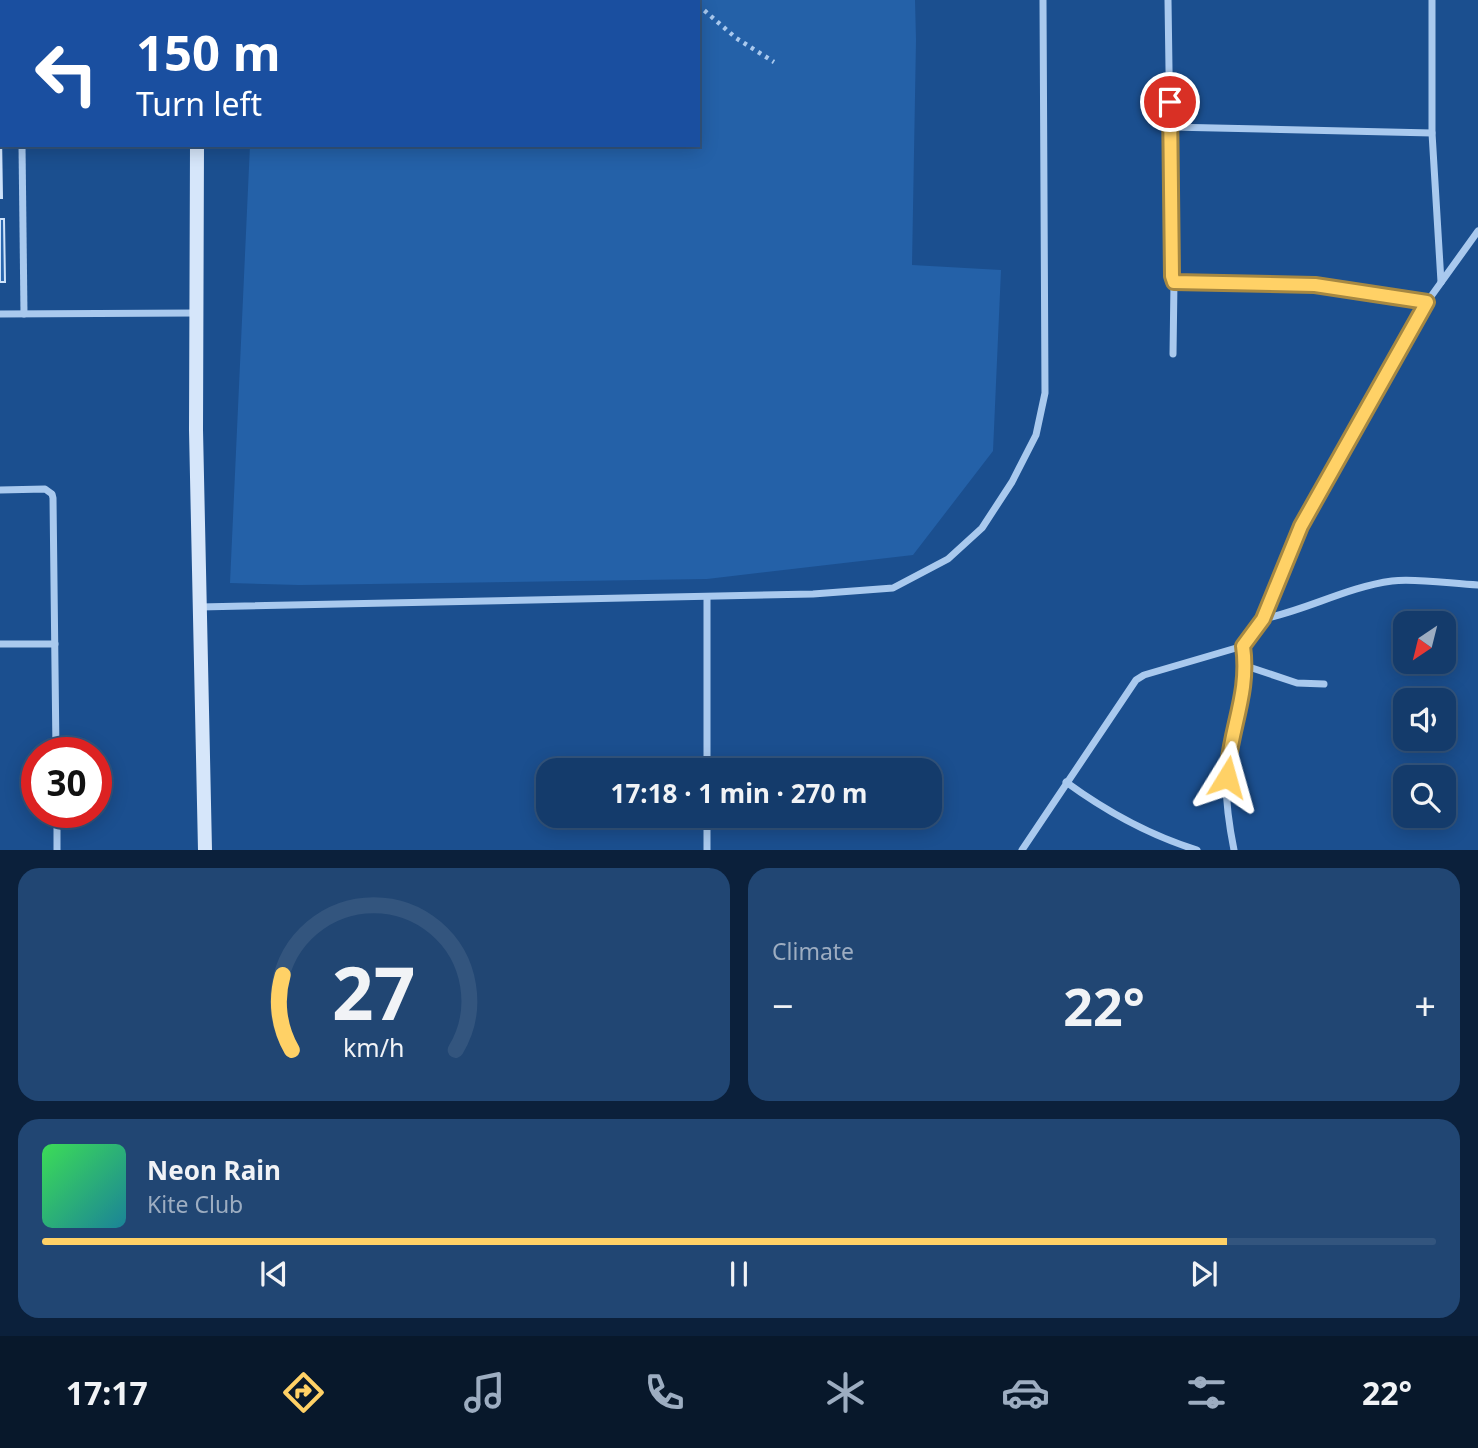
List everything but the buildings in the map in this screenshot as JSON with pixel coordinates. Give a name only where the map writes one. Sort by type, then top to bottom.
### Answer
[{"type":"main road","points":[[197,147],[196,313],[205,849]]},
{"type":"street","points":[[200,607],[813,594],[893,588],[948,559],[982,528],[1013,482],[1036,435],[1045,393],[1043,0]]},
{"type":"street","points":[[1168,0],[1173,354]]},
{"type":"street","points":[[1432,0],[1432,133],[1441,282]]},
{"type":"street","points":[[1170,127],[1432,133]]},
{"type":"street","points":[[22,147],[24,314]]},
{"type":"street","points":[[1022,849],[1136,680],[1144,675],[1243,646],[1263,619],[1301,526],[1427,302],[1478,231]]},
{"type":"street","points":[[1174,282],[1315,285],[1427,302]]},
{"type":"street","points":[[0,314],[196,313]]},
{"type":"street","points":[[0,490],[45,489],[52,494],[56,737]]},
{"type":"street","points":[[1263,619],[1321,603],[1349,591],[1394,580],[1478,586]]},
{"type":"street","points":[[707,597],[707,758]]},
{"type":"street","points":[[0,644],[55,644]]},
{"type":"street","points":[[1234,849],[1226,794],[1227,760],[1242,701],[1246,666],[1243,646]]},
{"type":"street","points":[[1246,666],[1297,683],[1324,684]]},
{"type":"street","points":[[1066,782],[1101,808],[1142,829],[1171,842],[1197,849]]},
{"type":"street","points":[[57,828],[57,849]]},
{"type":"street","points":[[707,828],[708,849]]},
{"type":"path","points":[[700,6],[736,38],[774,62]]},
{"type":"shaded area","points":[[700,0],[915,0],[912,265],[1001,270],[993,451],[913,555],[707,579],[299,585],[230,583],[250,147],[700,147]]},
{"type":"route","points":[[1170,102],[1174,282],[1315,285],[1427,302],[1301,526],[1263,619],[1243,646],[1246,666],[1242,701],[1227,760],[1227,777]]}]
